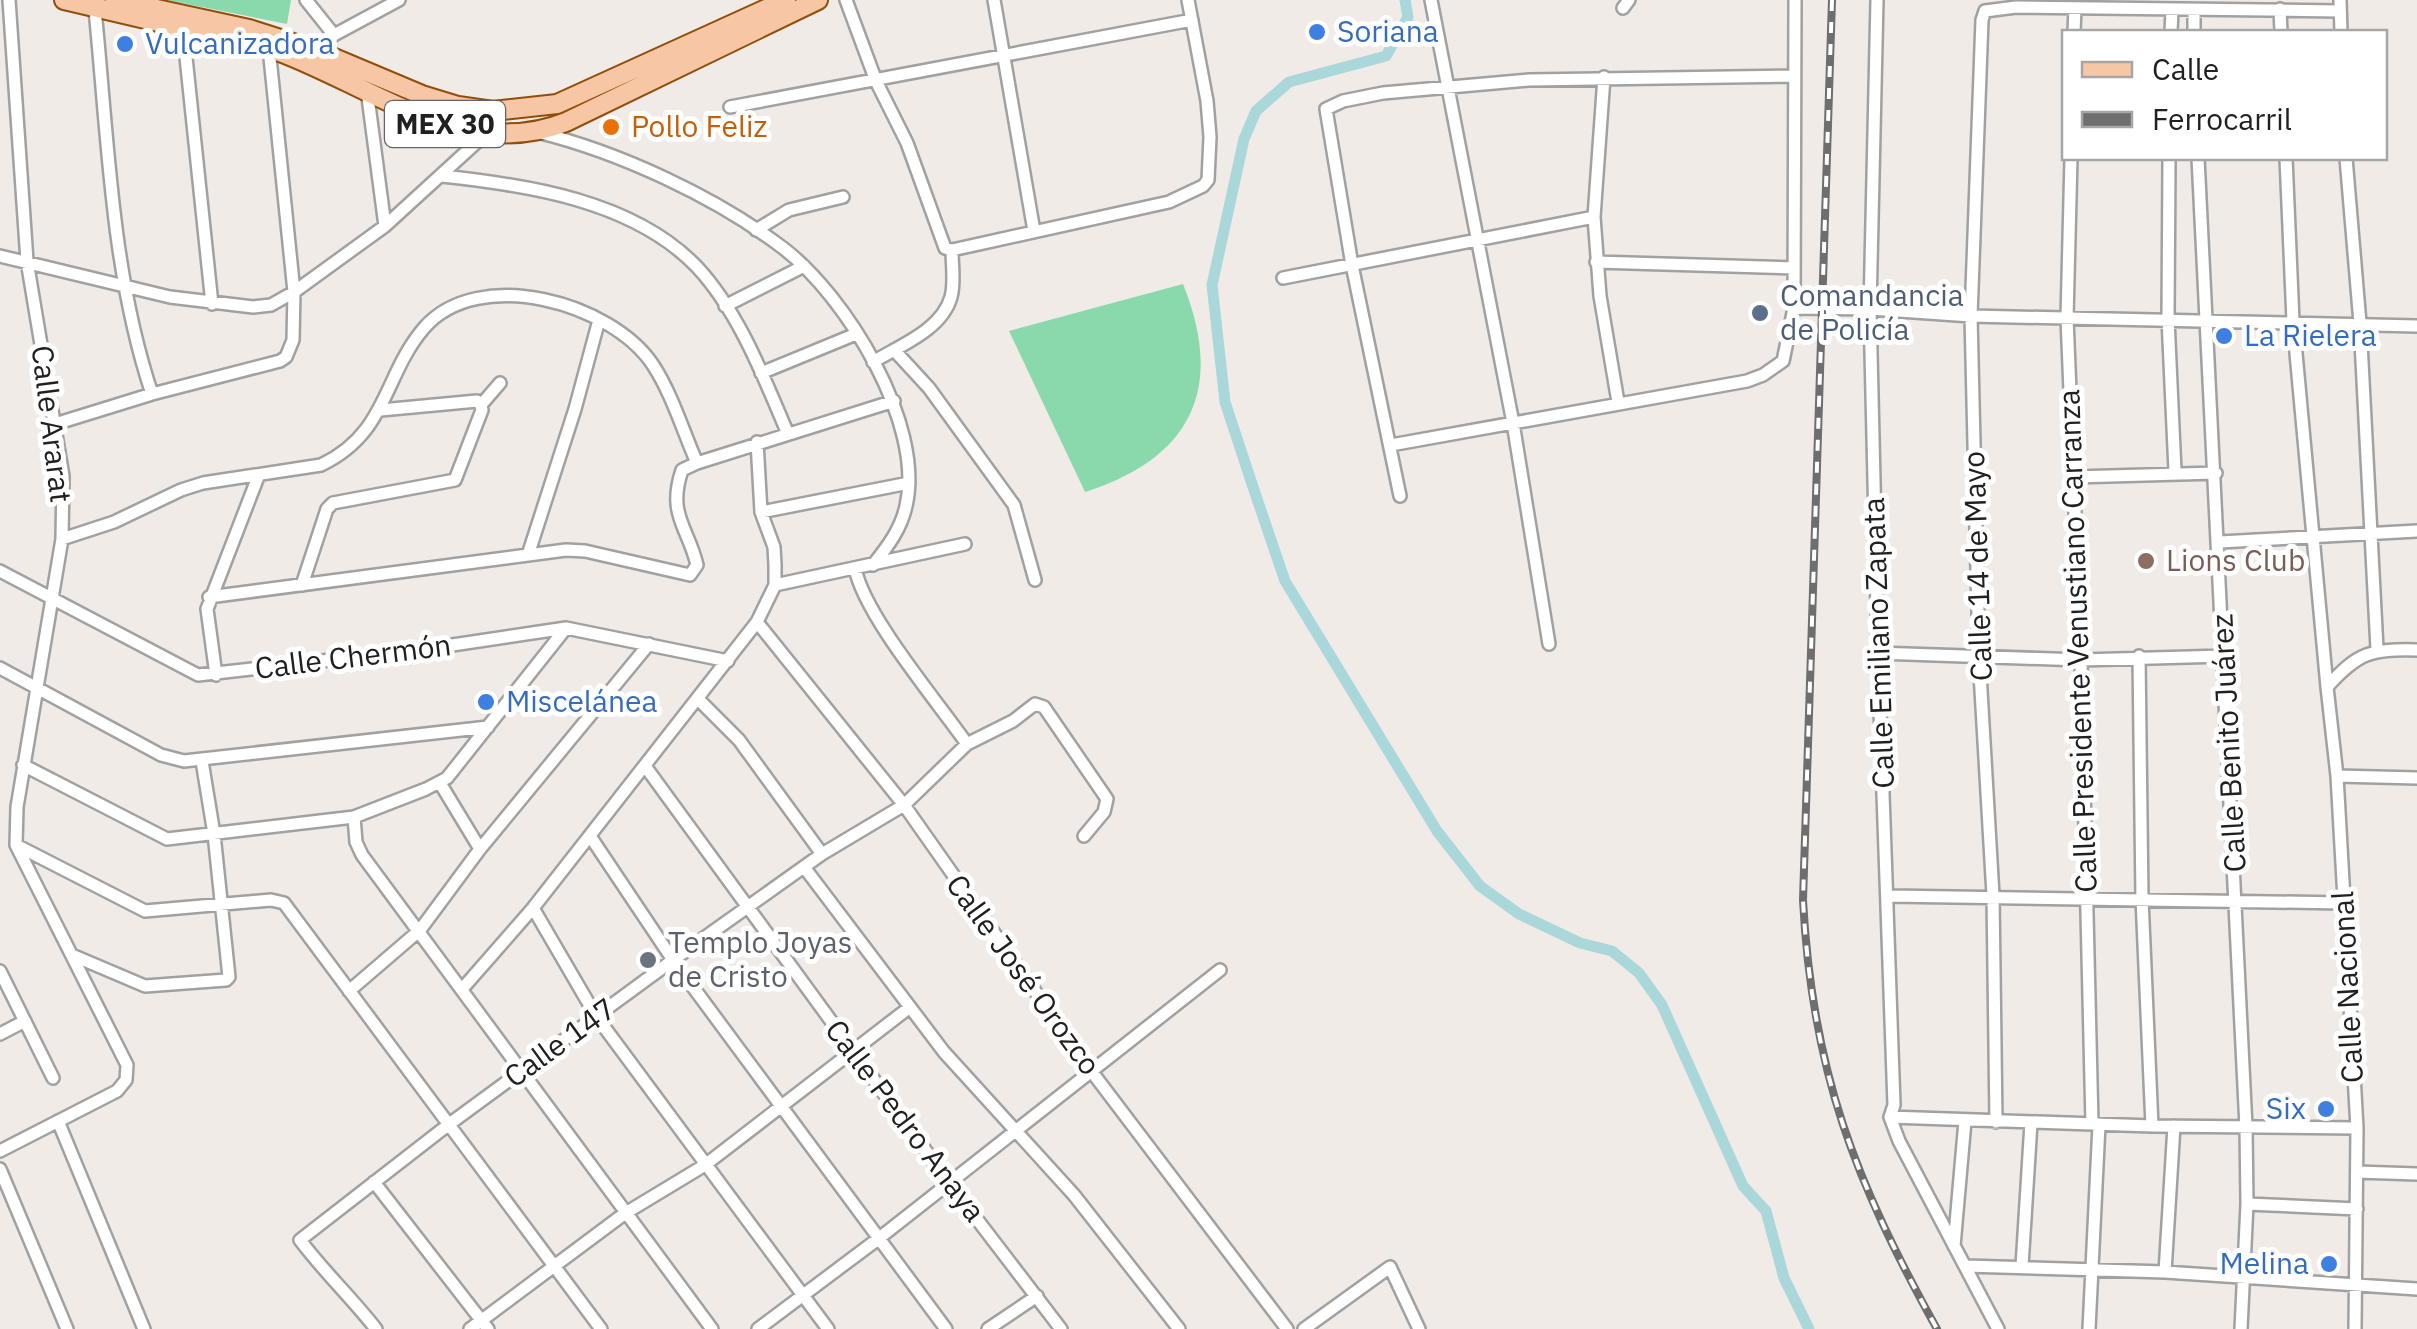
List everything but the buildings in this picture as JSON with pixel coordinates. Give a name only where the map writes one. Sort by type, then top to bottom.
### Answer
[{"type":"main road","name":"MEX 30","points":[[64,0],[269,48],[424,118],[489,132],[547,130],[818,0]]},
{"type":"main road","name":"MEX 30","points":[[115,0],[249,29],[315,50],[458,106],[493,110],[543,108],[575,97],[786,0]]},
{"type":"street","name":"Calle Ararat","points":[[9,0],[27,261],[63,476],[62,539],[23,764],[16,845]]},
{"type":"street","points":[[306,0],[334,36]]},
{"type":"street","points":[[315,50],[399,0]]},
{"type":"street","points":[[846,0],[876,81],[907,143],[938,236],[945,248],[952,250],[1168,202],[1194,193],[1208,180],[1207,102],[1188,0]]},
{"type":"street","points":[[994,0],[1034,232]]},
{"type":"street","points":[[1431,0],[1514,423],[1549,644]]},
{"type":"street","points":[[1391,445],[1747,381],[1783,361],[1794,308],[1796,0]]},
{"type":"street","name":"Calle Emiliano Zapata","points":[[1876,0],[1870,309],[1878,652],[1889,896],[1894,1105],[1890,1117],[1998,1329]]},
{"type":"street","points":[[2074,30],[2075,8],[2340,6]]},
{"type":"street","name":"Calle 14 de Mayo","points":[[1996,1122],[1993,896],[1980,656],[1971,316],[1979,45],[1985,12],[2003,7],[2075,8]]},
{"type":"street","points":[[2280,9],[2281,30]]},
{"type":"street","points":[[95,10],[124,288],[134,339],[152,394]]},
{"type":"street","points":[[2172,10],[2172,30]]},
{"type":"street","points":[[2194,10],[2194,30]]},
{"type":"street","points":[[730,107],[1192,20]]},
{"type":"street","points":[[183,29],[212,304]]},
{"type":"street","points":[[54,424],[286,357],[293,340],[294,292],[269,48]]},
{"type":"street","points":[[1400,496],[1352,266],[1326,109],[1343,101],[1383,93],[1529,80],[1794,76]]},
{"type":"street","points":[[1604,77],[1594,216],[1596,262],[1618,402]]},
{"type":"street","points":[[368,90],[385,226]]},
{"type":"street","points":[[0,256],[124,288],[212,304],[253,308],[271,305],[385,226],[489,132]]},
{"type":"street","points":[[532,132],[590,149],[667,180],[756,230],[804,266],[856,334],[894,401],[909,484],[902,522],[873,564]]},
{"type":"street","name":"Calle Presidente Venustiano Carranza","points":[[2071,160],[2067,318],[2082,660],[2095,1125],[2089,1329]]},
{"type":"street","points":[[2169,160],[2175,472]]},
{"type":"street","name":"Calle Benito Juárez","points":[[2198,160],[2220,542],[2246,1128],[2241,1329]]},
{"type":"street","name":"Calle Nacional","points":[[2286,160],[2293,322],[2337,776],[2357,1128],[2355,1329]]},
{"type":"street","points":[[2346,160],[2360,323],[2378,649]]},
{"type":"street","points":[[442,176],[484,181],[593,206],[668,241],[696,266],[725,306],[788,434]]},
{"type":"street","points":[[756,230],[789,210],[843,197]]},
{"type":"street","points":[[1283,278],[1594,216]]},
{"type":"street","points":[[873,362],[922,332],[944,311],[952,296],[952,250]]},
{"type":"street","points":[[1596,262],[1794,268]]},
{"type":"street","points":[[725,306],[804,266]]},
{"type":"street","points":[[62,539],[114,522],[203,482],[321,465],[338,457],[354,444],[381,410],[424,328],[460,304],[496,294],[570,308],[599,320],[639,349],[653,366],[697,462]]},
{"type":"street","points":[[1794,308],[2417,326]]},
{"type":"street","points":[[528,554],[599,320]]},
{"type":"street","points":[[761,373],[856,334]]},
{"type":"street","points":[[894,350],[929,388],[1014,505],[1036,580]]},
{"type":"street","points":[[302,585],[327,509],[333,502],[451,482],[458,474],[481,405],[500,384]]},
{"type":"street","points":[[381,410],[476,401],[481,405]]},
{"type":"street","points":[[210,597],[528,554],[585,550],[682,574],[694,572],[695,557],[681,529],[677,506],[682,470],[756,442],[894,401]]},
{"type":"street","points":[[463,988],[533,908],[757,622],[775,585],[774,546],[761,512],[756,442]]},
{"type":"street","points":[[2074,477],[2216,473]]},
{"type":"street","points":[[216,674],[208,623],[210,597],[258,476]]},
{"type":"street","points":[[761,512],[909,484]]},
{"type":"street","points":[[2220,542],[2417,531]]},
{"type":"street","points":[[775,585],[964,544]]},
{"type":"street","points":[[855,568],[862,594],[879,621],[967,744]]},
{"type":"street","name":"Calle Chermón","points":[[0,570],[191,673],[216,674],[420,650],[566,628],[728,661]]},
{"type":"street","name":"Calle José Orozco","points":[[757,622],[904,805],[1092,1072],[1287,1329]]},
{"type":"street","points":[[23,764],[167,839],[354,817],[440,783],[566,628]]},
{"type":"street","points":[[349,991],[420,930],[480,849],[649,644]]},
{"type":"street","points":[[2326,687],[2357,658],[2378,649],[2417,650]]},
{"type":"street","points":[[1878,652],[2082,660],[2224,656]]},
{"type":"street","points":[[2140,656],[2142,899],[2152,1126]]},
{"type":"street","points":[[0,668],[161,754],[184,762],[488,728]]},
{"type":"street","points":[[698,699],[739,740],[822,854]]},
{"type":"street","name":"Calle 147","points":[[376,1329],[354,1300],[325,1274],[300,1240],[448,1125],[673,960],[822,854],[904,805],[967,744],[1035,704],[1044,707],[1108,799],[1104,812],[1084,836]]},
{"type":"street","points":[[72,955],[145,986],[226,980],[230,974],[202,760]]},
{"type":"street","name":"Calle Pedro Anaya","points":[[645,766],[950,1184],[1061,1329]]},
{"type":"street","points":[[2337,776],[2417,778]]},
{"type":"street","points":[[440,783],[480,849]]},
{"type":"street","points":[[354,817],[356,842],[362,855],[712,1329]]},
{"type":"street","points":[[590,836],[673,960],[946,1329]]},
{"type":"street","points":[[16,845],[144,911],[278,901],[284,904],[600,1329]]},
{"type":"street","points":[[0,1152],[117,1091],[126,1080],[127,1066],[16,845]]},
{"type":"street","points":[[804,867],[944,1052],[1018,1130],[1112,1240],[1179,1329]]},
{"type":"street","points":[[1889,896],[2343,903]]},
{"type":"street","points":[[533,908],[596,1016],[828,1329]]},
{"type":"street","points":[[758,1329],[950,1184],[1220,970]]},
{"type":"street","points":[[0,971],[53,1078]]},
{"type":"street","points":[[470,1329],[485,1324],[624,1214],[705,1165],[910,1007]]},
{"type":"street","points":[[0,1034],[25,1022]]},
{"type":"street","points":[[1890,1117],[2095,1125],[2357,1128]]},
{"type":"street","points":[[58,1121],[144,1329]]},
{"type":"street","points":[[1954,1248],[1964,1121]]},
{"type":"street","points":[[2022,1266],[2031,1122]]},
{"type":"street","points":[[2165,1272],[2174,1126]]},
{"type":"street","points":[[0,1169],[67,1329]]},
{"type":"street","points":[[2357,1172],[2417,1174]]},
{"type":"street","points":[[374,1182],[485,1324]]},
{"type":"street","points":[[2247,1204],[2357,1208]]},
{"type":"street","points":[[1966,1266],[2165,1272],[2417,1289]]},
{"type":"street","points":[[1304,1329],[1390,1267],[1419,1329]]},
{"type":"street","points":[[988,1329],[1037,1296]]},
{"type":"green space","points":[[167,0],[291,0],[287,24]]},
{"type":"green space","points":[[1183,284],[1195,321],[1200,356],[1199,387],[1190,414],[1174,439],[1151,460],[1122,478],[1085,492],[1009,331]]},
{"type":"waterway","points":[[1405,0],[1408,17],[1386,56],[1289,82],[1256,111],[1244,139],[1212,285],[1225,402],[1285,581],[1437,831],[1480,886],[1519,914],[1580,943],[1612,951],[1639,973],[1662,1005],[1743,1186],[1766,1211],[1784,1278],[1809,1329]]},
{"type":"railway","points":[[1832,0],[1803,900],[1816,1019],[1843,1124],[1883,1224],[1937,1329]]},
{"type":"place","name":"Soriana","points":[[1317,32]]},
{"type":"place","name":"Vulcanizadora","points":[[125,44]]},
{"type":"place","name":"Pollo Feliz","points":[[611,127]]},
{"type":"place","name":"Comandancia de Policía","points":[[1760,313]]},
{"type":"place","name":"La Rielera","points":[[2224,336]]},
{"type":"place","name":"Lions Club","points":[[2146,561]]},
{"type":"place","name":"Miscelánea","points":[[486,702]]},
{"type":"place","name":"Templo Joyas de Cristo","points":[[648,960]]},
{"type":"place","name":"Six","points":[[2326,1109]]},
{"type":"place","name":"Melina","points":[[2329,1264]]}]
